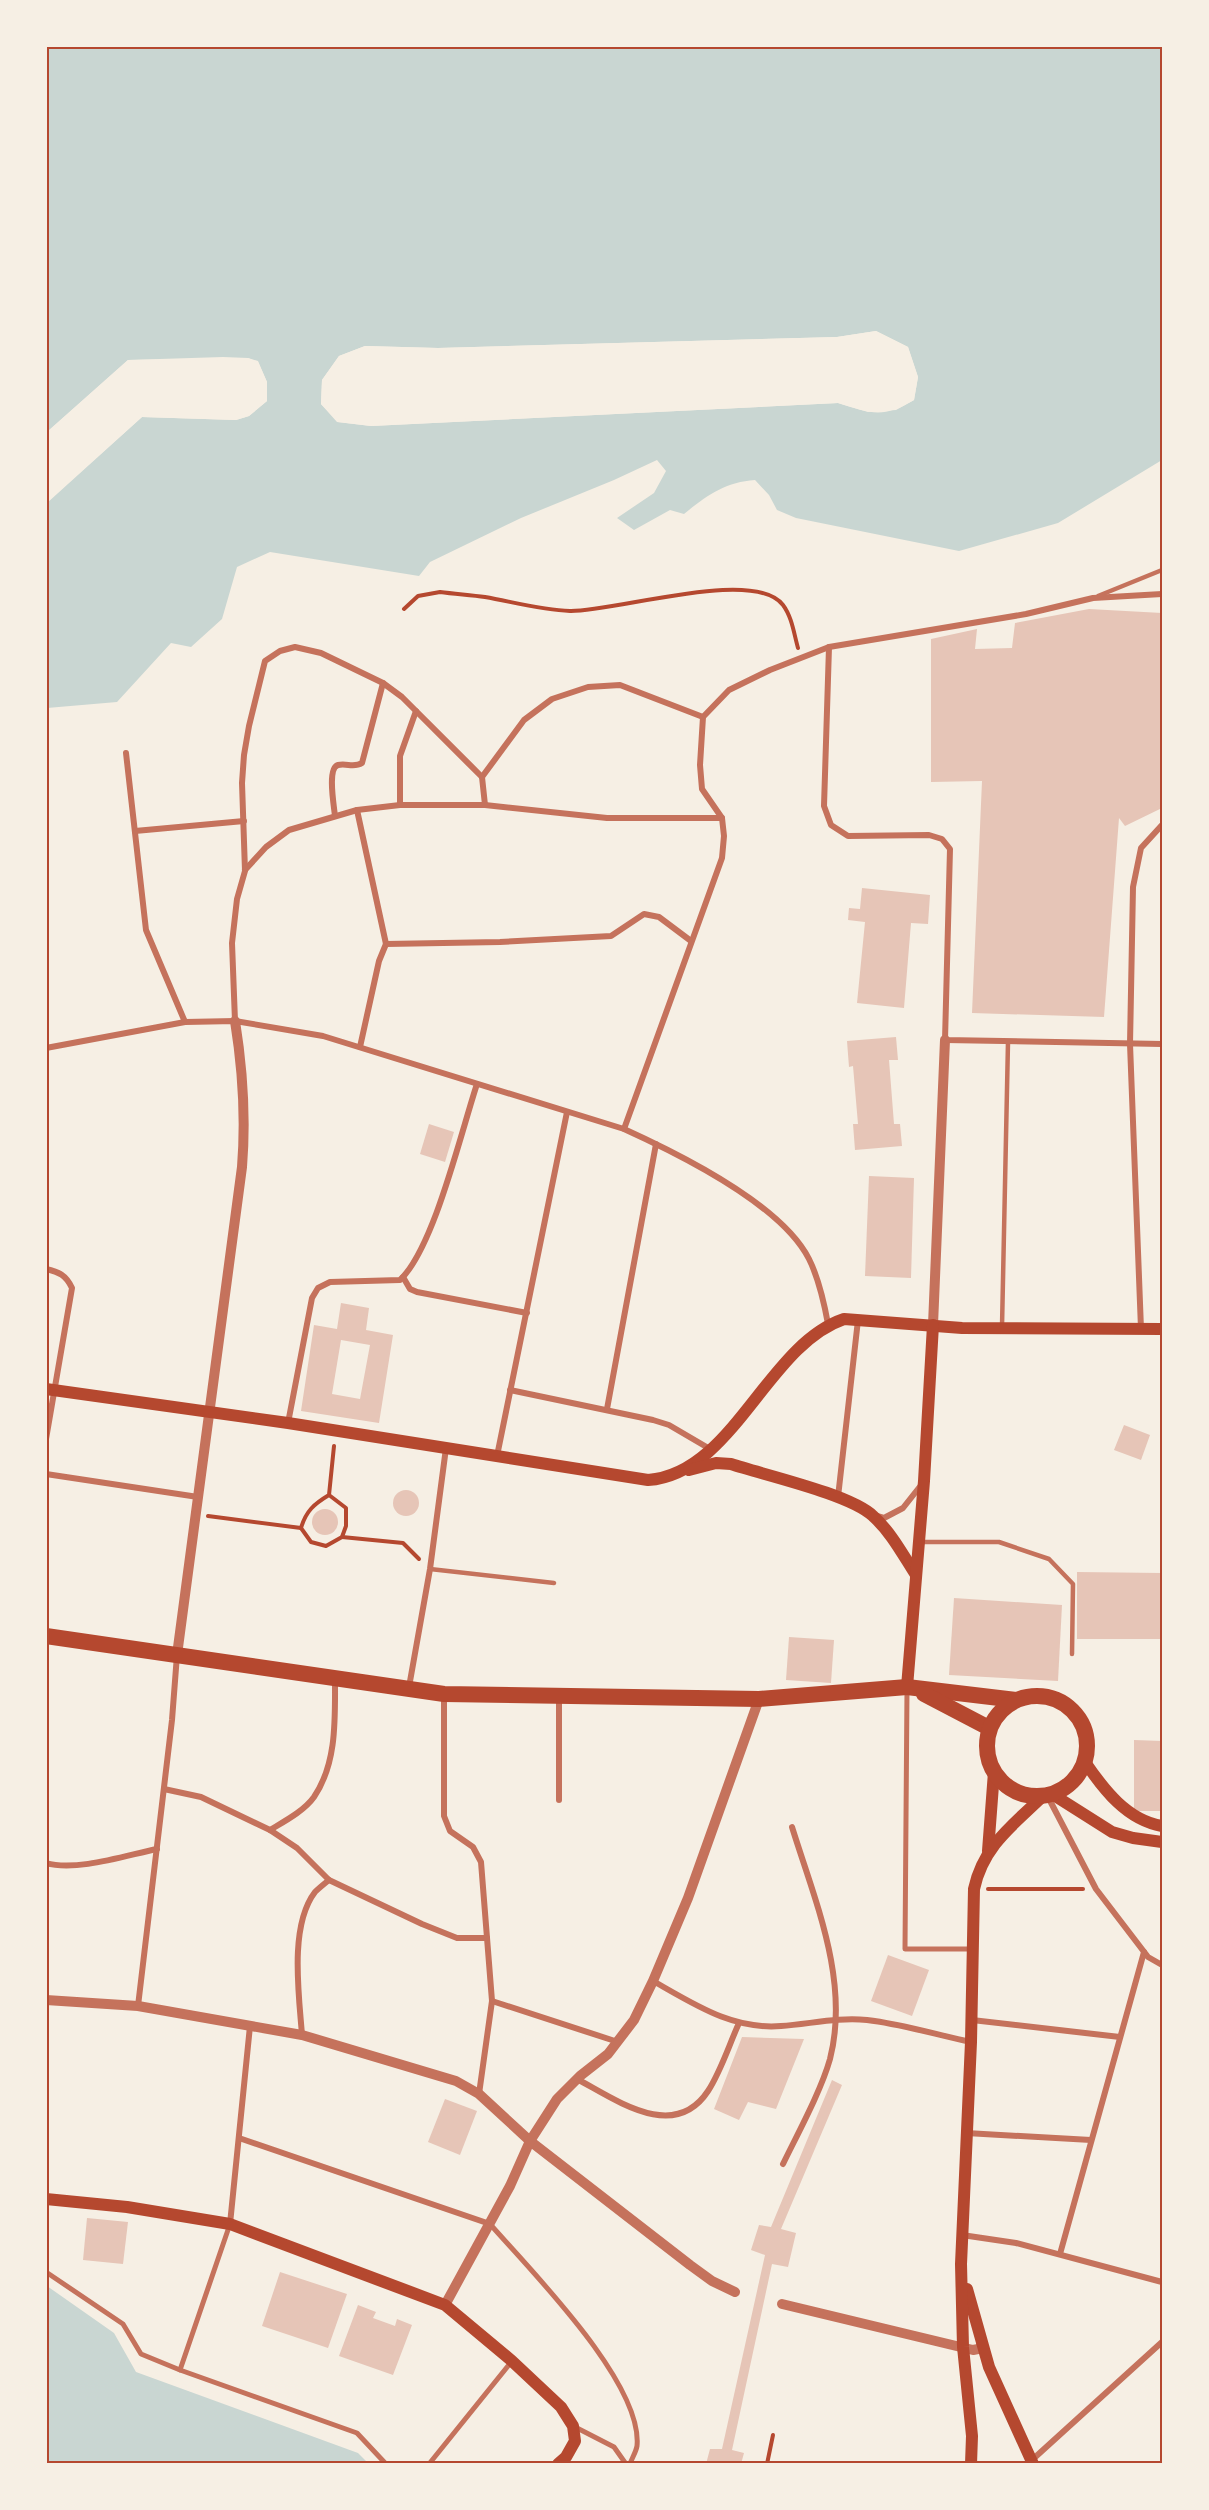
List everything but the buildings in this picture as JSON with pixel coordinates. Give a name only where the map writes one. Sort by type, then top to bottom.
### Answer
[{"type":"highway","points":[[46,1636],[335,1680],[444,1694],[759,1699],[907,1687],[1016,1700],[1038,1695],[1061,1701],[1070,1708],[1081,1721],[1086,1734],[1088,1745],[1085,1762],[1076,1779],[1062,1790],[1047,1795],[1016,1792],[1004,1784],[990,1766],[986,1747],[989,1728],[1002,1709],[1016,1700]]},
{"type":"highway","points":[[907,1687],[989,1728]]},
{"type":"main road","points":[[673,1476],[711,1449],[804,1342],[828,1324],[844,1319],[1002,1328],[1162,1329]]},
{"type":"main road","points":[[907,1687],[924,1481],[933,1325]]},
{"type":"main road","points":[[50,1389],[288,1423],[648,1480],[673,1476],[700,1466],[716,1463],[731,1464],[838,1497],[873,1515],[891,1535],[916,1575]]},
{"type":"main road","points":[[1085,1762],[1103,1790],[1128,1812],[1162,1826]]},
{"type":"main road","points":[[988,1851],[994,1772]]},
{"type":"main road","points":[[971,2463],[972,2436],[963,2347],[961,2264],[965,2133],[971,2042],[974,1889],[978,1871],[988,1851],[1047,1795],[1112,1832],[1162,1842]]},
{"type":"main road","points":[[46,2199],[127,2207],[230,2224],[445,2305],[512,2361],[561,2407],[573,2426],[575,2442],[566,2457],[558,2463]]},
{"type":"main road","points":[[961,2264],[989,2367],[1032,2462]]},
{"type":"street","points":[[624,1129],[722,858],[724,836],[722,818],[702,789],[700,765],[703,717],[729,690],[829,647],[1026,614],[1093,598],[1162,594]]},
{"type":"street","points":[[138,2006],[164,1789],[177,1655],[242,1167],[245,1126],[243,1074],[235,1021],[232,943],[237,899],[245,871],[244,755],[265,661],[280,651],[295,647],[321,653],[383,683],[416,711],[482,777],[485,805]]},
{"type":"street","points":[[829,647],[824,806],[831,825],[848,836],[929,835],[942,838],[950,849],[945,1040],[933,1325]]},
{"type":"street","points":[[335,816],[332,775],[334,768],[339,765],[357,766],[362,763],[383,683]]},
{"type":"street","points":[[482,777],[524,720],[552,699],[588,687],[620,686],[703,717]]},
{"type":"street","points":[[400,806],[400,756],[416,711]]},
{"type":"street","points":[[126,753],[146,930],[185,1022]]},
{"type":"street","points":[[245,871],[266,847],[289,830],[357,810],[400,806],[485,805],[607,818],[722,818]]},
{"type":"street","points":[[357,810],[386,944],[379,961],[360,1047]]},
{"type":"street","points":[[135,831],[244,821]]},
{"type":"street","points":[[1141,1329],[1130,1044],[1133,887],[1141,848],[1162,825]]},
{"type":"street","points":[[386,944],[546,941],[611,936],[644,915],[659,917],[691,941]]},
{"type":"street","points":[[46,1048],[185,1022],[235,1021],[323,1036],[624,1129],[722,1181],[792,1233],[809,1259],[823,1297],[828,1324]]},
{"type":"street","points":[[945,1040],[1162,1044]]},
{"type":"street","points":[[288,1423],[312,1298],[318,1288],[330,1282],[400,1280],[417,1259],[440,1201],[477,1084]]},
{"type":"street","points":[[497,1456],[567,1112]]},
{"type":"street","points":[[607,1409],[656,1144]]},
{"type":"street","points":[[46,1269],[68,1279],[72,1288],[50,1389],[46,1438]]},
{"type":"street","points":[[403,1277],[410,1289],[417,1292],[527,1313]]},
{"type":"street","points":[[838,1497],[858,1319]]},
{"type":"street","points":[[510,1390],[607,1409],[669,1425],[711,1449]]},
{"type":"street","points":[[408,1690],[430,1569],[446,1448]]},
{"type":"street","points":[[46,1474],[198,1497]]},
{"type":"street","points":[[873,1515],[884,1518],[903,1508],[924,1481]]},
{"type":"street","points":[[270,1830],[294,1815],[314,1798],[325,1776],[332,1753],[335,1680]]},
{"type":"street","points":[[907,1687],[906,1949],[973,1949]]},
{"type":"street","points":[[444,1694],[444,1816],[450,1831],[473,1847],[481,1862],[492,2001],[479,2094]]},
{"type":"street","points":[[559,1697],[559,1800]]},
{"type":"street","points":[[445,2305],[490,2224],[530,2141],[557,2099],[608,2054],[634,2020],[688,1898],[759,1699]]},
{"type":"street","points":[[164,1789],[201,1797],[270,1830],[297,1848],[329,1880],[422,1924],[457,1938],[487,1938]]},
{"type":"street","points":[[1047,1795],[1096,1889],[1144,1952],[1162,1965]]},
{"type":"street","points":[[783,2164],[826,2070],[834,2042],[835,2019],[835,1982],[826,1939],[792,1827]]},
{"type":"street","points":[[46,1863],[54,1866],[84,1863],[157,1849]]},
{"type":"street","points":[[302,2035],[298,1988],[299,1938],[306,1910],[315,1893],[329,1880]]},
{"type":"street","points":[[1060,2254],[1144,1952]]},
{"type":"street","points":[[653,1981],[700,2007],[739,2023],[778,2027],[835,2019],[868,2020],[971,2042]]},
{"type":"street","points":[[46,2000],[138,2006],[302,2035],[456,2081],[479,2094],[530,2141],[705,2276],[735,2292]]},
{"type":"street","points":[[492,2001],[618,2042]]},
{"type":"street","points":[[971,2020],[1120,2037]]},
{"type":"street","points":[[577,2079],[636,2111],[653,2116],[681,2113],[695,2105],[708,2091],[739,2023]]},
{"type":"street","points":[[180,2370],[230,2224],[250,2026]]},
{"type":"street","points":[[965,2133],[1092,2140]]},
{"type":"street","points":[[238,2138],[490,2224],[595,2345],[625,2396],[634,2425],[637,2447],[630,2463]]},
{"type":"street","points":[[962,2235],[1016,2243],[1162,2282]]},
{"type":"street","points":[[46,2272],[123,2325],[141,2354],[357,2433],[386,2463]]},
{"type":"street","points":[[782,2304],[963,2347],[978,2349],[982,2344]]},
{"type":"street","points":[[1032,2462],[1162,2342]]},
{"type":"street","points":[[429,2463],[512,2361]]},
{"type":"street","points":[[573,2426],[614,2447],[626,2463]]},
{"type":"lane","points":[[1093,598],[1162,570]]},
{"type":"lane","points":[[1002,1328],[1008,1042]]},
{"type":"lane","points":[[919,1542],[999,1542],[1049,1559],[1073,1584],[1072,1654]]},
{"type":"lane","points":[[430,1569],[554,1583]]},
{"type":"path","points":[[404,609],[418,596],[440,592],[571,611],[624,606],[689,591],[755,592],[770,595],[782,604],[792,622],[801,658]]},
{"type":"path","points":[[329,1495],[336,1431]]},
{"type":"path","points":[[301,1528],[304,1517],[313,1505],[329,1495]]},
{"type":"path","points":[[329,1495],[346,1508],[346,1526],[342,1537]]},
{"type":"path","points":[[196,1515],[301,1528],[311,1542],[326,1546],[342,1537],[402,1543],[430,1569]]},
{"type":"path","points":[[974,1889],[1096,1889]]},
{"type":"path","points":[[767,2463],[773,2435]]},
{"type":"shaded area","points":[[47,47],[1162,47],[1162,460],[1058,523],[959,551],[796,518],[777,510],[769,495],[755,480],[725,487],[708,496],[684,514],[670,510],[634,530],[617,518],[654,493],[666,471],[657,460],[521,518],[430,562],[419,576],[270,552],[237,567],[222,619],[191,647],[171,643],[117,702],[47,708],[46,503],[142,417],[236,420],[249,416],[267,401],[267,382],[258,362],[248,358],[128,360],[47,432]],"holes":[[[876,331],[908,347],[918,377],[914,400],[885,412],[868,411],[838,403],[371,426],[338,422],[321,404],[322,380],[339,356],[365,346],[438,348],[837,337]]]},
{"type":"shaded area","points":[[47,2286],[114,2333],[136,2372],[358,2453],[368,2463],[47,2463]]},
{"type":"pier","points":[[876,331],[908,347],[918,377],[914,400],[896,410],[868,412],[838,403],[371,426],[337,422],[321,404],[322,380],[339,356],[365,346],[438,348],[837,337]],"holes":[[[876,334],[905,349],[915,377],[911,398],[895,407],[868,409],[837,400],[371,423],[339,420],[324,403],[325,381],[341,358],[365,349],[438,351],[838,340]]]},
{"type":"pier","points":[[248,358],[258,361],[267,382],[267,401],[249,416],[236,420],[142,417],[47,503],[46,499],[141,414],[235,417],[248,414],[264,399],[264,382],[256,364],[247,361],[223,360],[129,363],[46,435],[128,360]]}]
